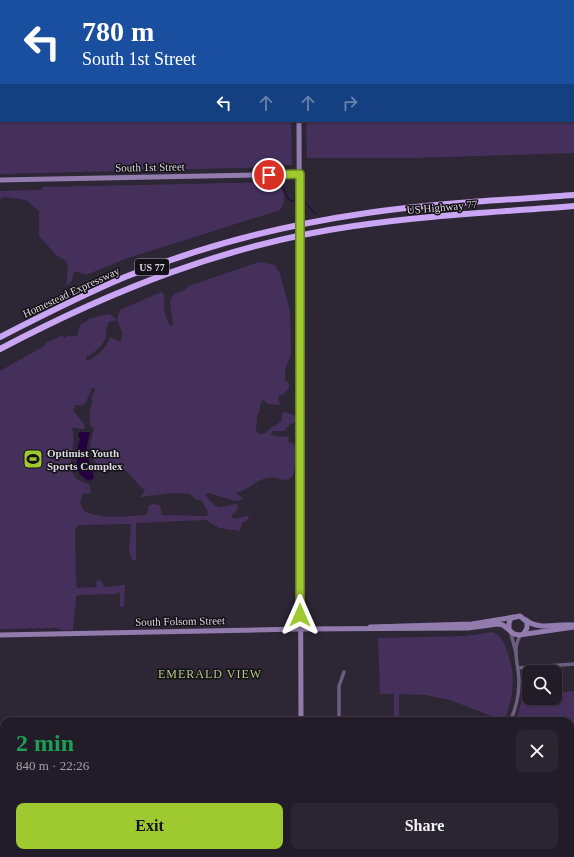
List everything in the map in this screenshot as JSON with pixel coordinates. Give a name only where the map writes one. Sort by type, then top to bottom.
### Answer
[{"type":"highway","name":"US Highway 77","points":[[314,222],[400,209],[574,195]]},
{"type":"highway","name":"US Highway 77","points":[[312,233],[413,219],[574,206]]},
{"type":"highway","name":"Homestead Expressway","points":[[0,337],[94,291],[158,265],[244,238],[314,222]]},
{"type":"highway","name":"Homestead Expressway","points":[[0,349],[71,312],[163,274],[237,250],[312,233]]},
{"type":"street","points":[[300,122],[301,717]]},
{"type":"street","name":"South 1st Street","points":[[0,180],[300,174]]},
{"type":"street","points":[[511,717],[517,695],[518,668],[509,624],[514,617],[520,616],[532,625],[538,626],[559,624],[574,626]]},
{"type":"street","name":"South Folsom Street","points":[[360,628],[376,626],[472,624],[514,617]]},
{"type":"street","points":[[516,654],[517,642],[528,625],[526,620]]},
{"type":"street","name":"South Folsom Street","points":[[0,636],[300,629],[468,628],[498,624],[510,630]]},
{"type":"street","points":[[510,630],[517,635],[574,626]]},
{"type":"street","points":[[518,668],[574,664]]},
{"type":"street","points":[[339,717],[339,686],[344,672]]},
{"type":"shaded area","points":[[0,122],[291,122],[292,165],[279,165],[281,167],[0,174]]},
{"type":"shaded area","points":[[306,122],[574,122],[574,153],[413,158],[307,158]]},
{"type":"shaded area","points":[[277,182],[284,196],[280,210],[125,259],[86,275],[76,271],[73,274],[72,281],[66,286],[68,268],[66,261],[56,255],[39,236],[39,211],[26,200],[4,197],[0,199],[0,191],[41,190],[43,187]]},
{"type":"shaded area","points":[[259,262],[275,265],[280,274],[290,311],[291,355],[285,370],[285,380],[290,384],[286,392],[278,396],[280,405],[268,404],[263,400],[261,402],[259,413],[257,415],[256,431],[259,434],[266,433],[282,420],[282,413],[286,412],[298,417],[296,422],[290,424],[284,431],[273,431],[271,434],[274,436],[290,437],[287,441],[295,445],[295,465],[291,479],[287,480],[272,477],[266,478],[235,493],[243,498],[241,500],[235,501],[208,493],[205,495],[214,505],[220,507],[237,504],[238,509],[231,516],[234,519],[248,516],[249,519],[242,523],[240,531],[219,528],[206,520],[136,523],[136,560],[133,561],[129,551],[131,524],[78,525],[75,530],[76,585],[78,588],[97,587],[96,582],[98,580],[101,581],[104,587],[125,585],[124,607],[120,606],[120,592],[114,594],[80,595],[76,596],[73,630],[61,630],[56,628],[0,629],[0,371],[44,346],[46,343],[63,335],[63,339],[68,336],[77,336],[80,325],[91,318],[110,314],[117,320],[120,310],[161,292],[164,294],[164,311],[170,326],[173,325],[170,301],[174,294],[189,286]],"holes":[[[117,320],[122,332],[121,342],[110,337],[101,352],[94,358],[86,361],[86,357],[96,351],[104,342],[106,328],[109,322]],[[92,388],[95,389],[91,399],[93,401],[90,416],[91,427],[94,428],[90,444],[94,462],[97,464],[119,467],[127,471],[145,490],[140,497],[173,493],[190,494],[195,499],[202,501],[208,512],[207,516],[162,515],[160,505],[154,504],[149,505],[147,515],[123,517],[99,516],[84,511],[80,504],[82,494],[91,493],[89,484],[79,480],[74,475],[71,469],[71,462],[73,445],[72,428],[85,429],[84,424],[73,410],[76,405],[83,405],[86,402]]]},
{"type":"shaded area","points":[[80,432],[90,432],[86,451],[94,478],[90,481],[81,475],[77,467],[77,452],[80,440],[78,434]]},
{"type":"shaded area","points":[[492,632],[500,637],[506,648],[512,669],[513,686],[510,704],[505,717],[494,717],[450,700],[425,695],[399,694],[399,716],[394,716],[394,694],[380,694],[378,638],[466,636]]},
{"type":"shaded area","points":[[574,691],[574,717],[517,717],[522,699],[522,705],[562,705],[562,692]]},
{"type":"waterway","points":[[261,182],[280,182],[289,200],[296,202]]},
{"type":"waterway","points":[[305,202],[316,214]]},
{"type":"place","name":"Optimist Youth Sports Complex","points":[[33,459]]},
{"type":"district","name":"EMERALD VIEW","points":[[210,674]]},
{"type":"route","points":[[269,175],[300,174],[300,615]]}]
